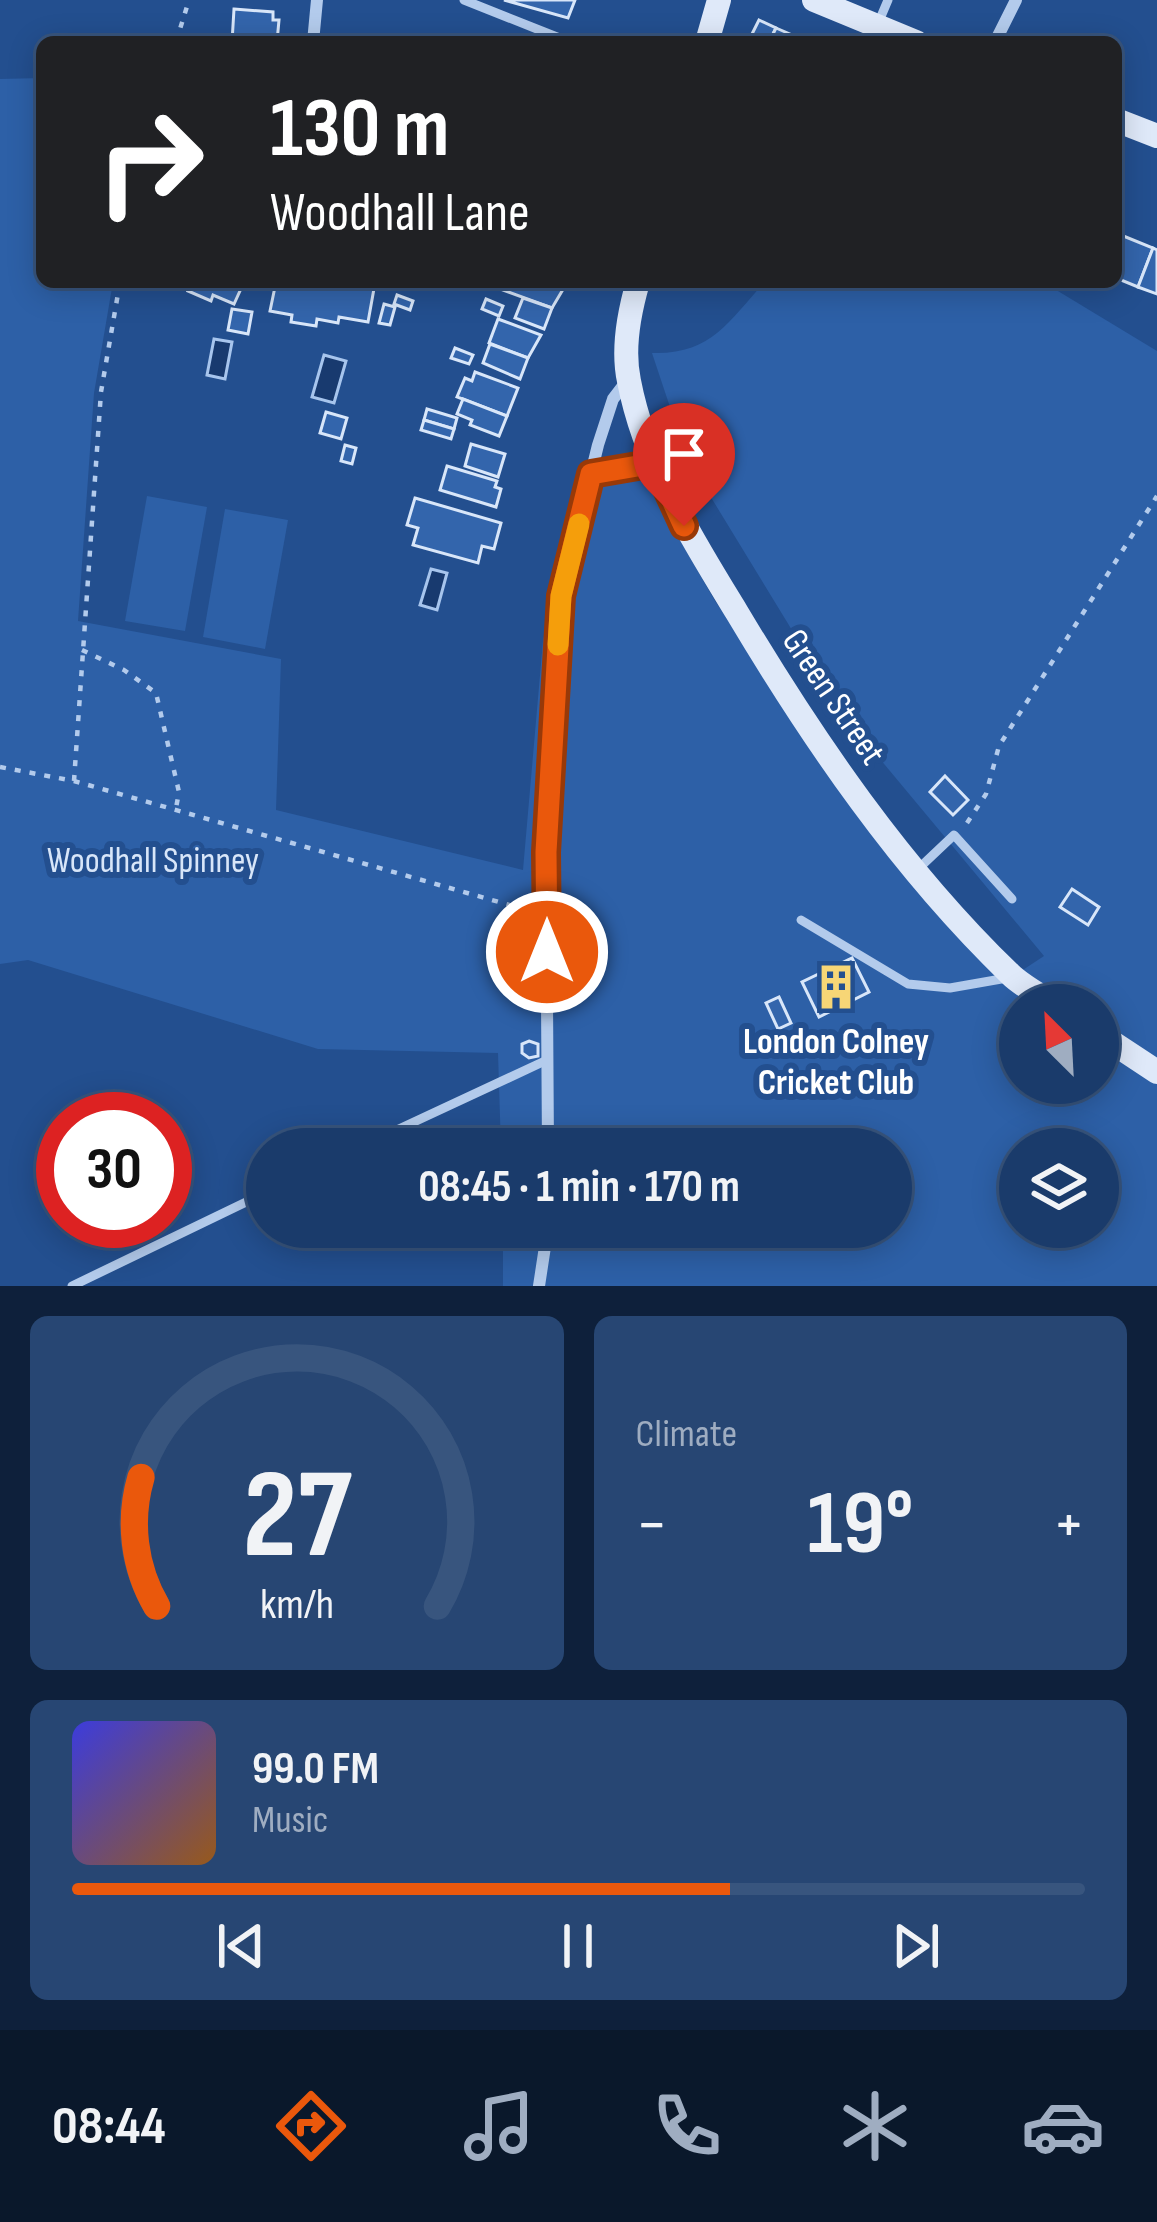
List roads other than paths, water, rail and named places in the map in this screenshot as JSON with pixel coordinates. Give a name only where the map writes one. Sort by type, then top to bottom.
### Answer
[{"type":"main road","points":[[709,36],[719,0]]},
{"type":"main road","points":[[830,3],[901,36]]},
{"type":"main road","points":[[1122,122],[1157,136]]},
{"type":"main road","name":"Green Street","points":[[636,288],[628,316],[628,378],[655,463],[684,526],[803,724],[917,870],[1022,984]]},
{"type":"main road","points":[[1119,1048],[1157,1072]]},
{"type":"street","points":[[314,36],[317,0]]},
{"type":"street","points":[[998,36],[1016,0]]},
{"type":"street","points":[[548,1128],[546,852],[561,596],[613,399],[628,378]]},
{"type":"street","points":[[591,474],[655,463]]},
{"type":"street","points":[[539,1286],[545,1248]]},
{"type":"lane","points":[[464,0],[557,36]]},
{"type":"lane","points":[[877,26],[888,0]]},
{"type":"lane","points":[[917,870],[954,835],[1012,899]]},
{"type":"lane","points":[[801,920],[908,984],[950,988],[1012,977]]},
{"type":"lane","points":[[401,1128],[547,1060]]},
{"type":"lane","points":[[72,1286],[246,1202]]},
{"type":"place","name":"London Colney Cricket Club","points":[[836,987]]},
{"type":"park label","name":"Woodhall Spinney","points":[[153,859]]}]
